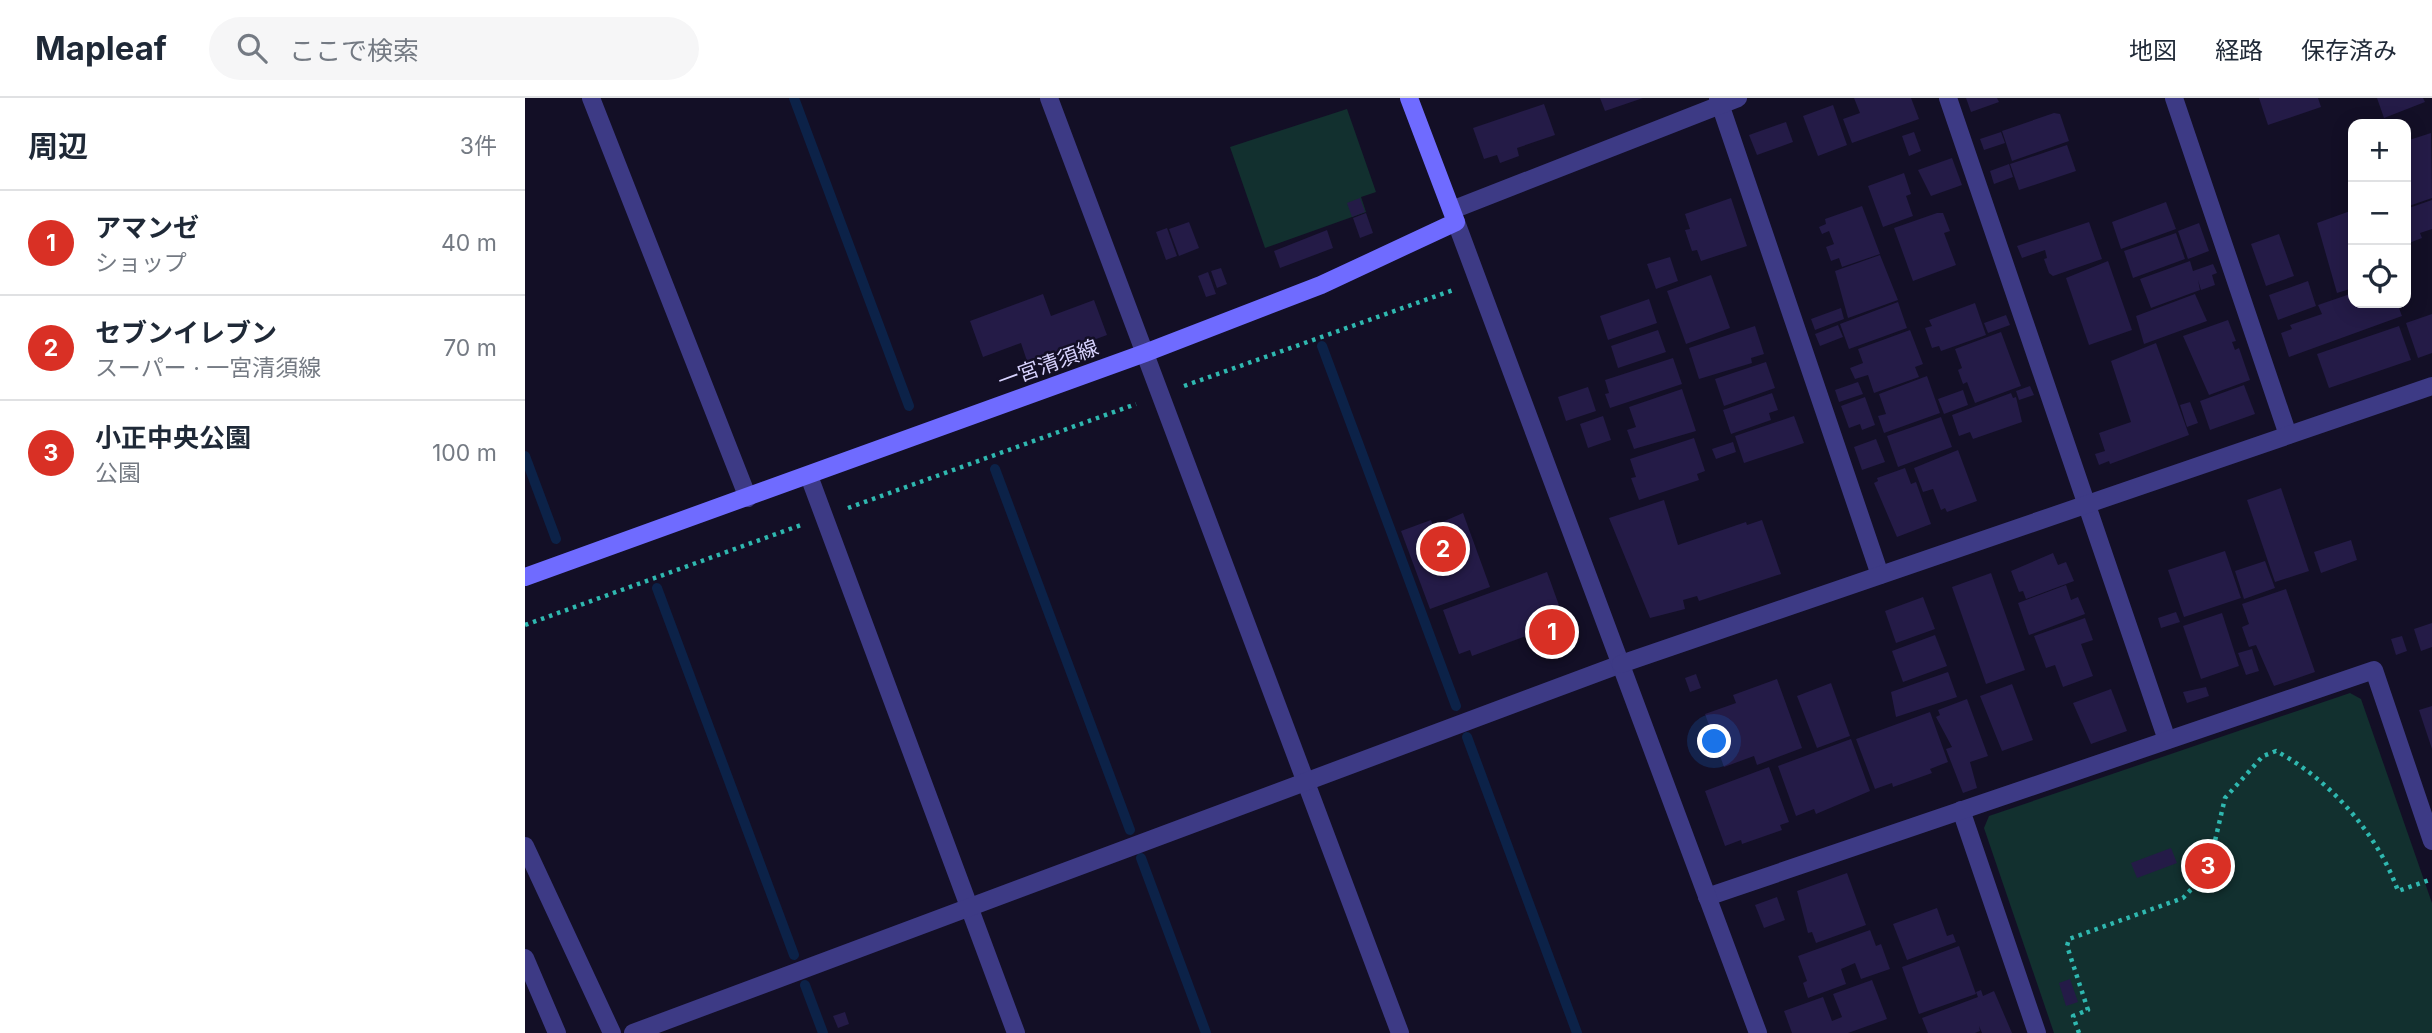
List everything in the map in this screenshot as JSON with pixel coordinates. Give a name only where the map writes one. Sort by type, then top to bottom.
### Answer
[{"type":"main road","points":[[1409,98],[1454,216]]},
{"type":"main road","name":"一宮清須線","points":[[525,577],[1145,353],[1321,285],[1454,216]]},
{"type":"street","points":[[591,98],[748,498]]},
{"type":"street","points":[[1049,98],[1400,1033]]},
{"type":"street","points":[[1738,98],[1720,101],[1454,216],[1758,1033]]},
{"type":"street","points":[[1948,98],[2167,740]]},
{"type":"street","points":[[2174,98],[2288,435]]},
{"type":"street","points":[[1720,101],[1879,575]]},
{"type":"street","points":[[633,1033],[1621,664],[2432,386]]},
{"type":"street","points":[[809,476],[1016,1033]]},
{"type":"street","points":[[1707,897],[2374,670],[2432,841]]},
{"type":"street","points":[[1961,810],[2037,1033]]},
{"type":"street","points":[[525,846],[532,882],[612,1033]]},
{"type":"street","points":[[525,958],[558,1033]]},
{"type":"path","points":[[525,625],[1459,287]]},
{"type":"path","points":[[2079,1033],[2073,1016],[2088,1010],[2067,946],[2069,939],[2183,898],[2199,881],[2211,858],[2225,798],[2263,756],[2276,751],[2312,773],[2342,804],[2388,861],[2398,891],[2432,878]]},
{"type":"green space","points":[[1347,109],[1376,192],[1361,197],[1366,212],[1265,248],[1230,147]]},
{"type":"green space","points":[[2350,693],[2361,699],[2432,903],[2432,1033],[2054,1033],[1984,828],[1989,816]]},
{"type":"building","points":[[1600,98],[1643,98],[1605,111]]},
{"type":"building","points":[[1854,98],[1911,98],[1919,119],[1852,143],[1843,119],[1860,113]]},
{"type":"building","points":[[1966,98],[1997,98],[1999,102],[1971,112]]},
{"type":"building","points":[[2259,98],[2318,98],[2321,107],[2268,125]]},
{"type":"building","points":[[2377,98],[2423,98],[2425,102],[2384,118]]},
{"type":"building","points":[[1544,104],[1555,135],[1517,148],[1519,156],[1500,163],[1497,155],[1484,159],[1473,128]]},
{"type":"building","points":[[1833,105],[1847,145],[1818,156],[1803,116]]},
{"type":"building","points":[[2054,113],[2060,114],[2069,141],[2012,161],[2002,131]]},
{"type":"building","points":[[1786,122],[1793,142],[1757,155],[1749,135]]},
{"type":"building","points":[[1914,132],[1921,151],[1909,156],[1902,136]]},
{"type":"building","points":[[2001,132],[2005,143],[1984,150],[1980,139]]},
{"type":"building","points":[[2431,133],[2432,198],[2411,205],[2411,182],[2411,139]]},
{"type":"building","points":[[2067,145],[2076,171],[2019,190],[2010,164]]},
{"type":"building","points":[[1952,158],[1962,185],[1931,196],[1918,170]]},
{"type":"building","points":[[2009,164],[2013,177],[1994,184],[1990,171]]},
{"type":"building","points":[[1904,173],[1911,194],[1906,196],[1913,216],[1883,227],[1868,186]]},
{"type":"building","points":[[1360,198],[1365,212],[1352,217],[1347,203]]},
{"type":"building","points":[[1731,198],[1747,246],[1701,261],[1697,250],[1692,251],[1685,230],[1690,229],[1685,214]]},
{"type":"building","points":[[2432,200],[2432,229],[2420,233],[2422,238],[2411,242],[2411,207]]},
{"type":"building","points":[[2166,202],[2176,229],[2121,249],[2112,222]]},
{"type":"building","points":[[1862,206],[1880,254],[1842,267],[1839,258],[1831,261],[1826,247],[1834,244],[1829,231],[1822,234],[1819,227],[1826,224],[1825,219]]},
{"type":"building","points":[[2348,212],[2348,290],[2337,293],[2317,223]]},
{"type":"building","points":[[1366,213],[1373,233],[1360,238],[1353,218]]},
{"type":"building","points":[[1943,213],[1950,231],[1944,233],[1956,265],[1913,281],[1894,228]]},
{"type":"building","points":[[1189,222],[1199,248],[1179,256],[1169,229]]},
{"type":"building","points":[[2089,222],[2102,259],[2053,276],[2049,273],[2044,259],[2047,258],[2045,250],[2022,258],[2017,246]]},
{"type":"building","points":[[2199,223],[2209,251],[2188,259],[2178,231]]},
{"type":"building","points":[[1167,228],[1177,256],[1166,260],[1156,232]]},
{"type":"building","points":[[1327,230],[1333,248],[1280,268],[1274,251]]},
{"type":"building","points":[[2176,233],[2185,259],[2133,278],[2124,251]]},
{"type":"building","points":[[2279,234],[2294,276],[2266,286],[2251,244]]},
{"type":"building","points":[[1880,255],[1898,300],[1848,318],[1835,271]]},
{"type":"building","points":[[1670,257],[1678,281],[1656,289],[1647,264]]},
{"type":"building","points":[[2108,261],[2132,330],[2089,345],[2066,278]]},
{"type":"building","points":[[2190,261],[2193,271],[2213,264],[2217,273],[2212,275],[2215,285],[2201,290],[2198,280],[2200,290],[2151,308],[2140,279]]},
{"type":"building","points":[[1221,268],[1227,284],[1217,288],[1211,271]]},
{"type":"building","points":[[1208,272],[1216,294],[1206,297],[1198,276]]},
{"type":"building","points":[[1711,275],[1730,328],[1686,344],[1667,291]]},
{"type":"building","points":[[2308,281],[2316,306],[2278,320],[2269,295]]},
{"type":"building","points":[[1043,294],[1051,316],[1094,300],[1107,335],[1028,364],[1021,343],[983,357],[970,321]]},
{"type":"building","points":[[2195,294],[2207,321],[2144,344],[2136,316]]},
{"type":"building","points":[[2348,295],[2348,308],[2399,308],[2402,316],[2289,357],[2281,333],[2292,329],[2290,325],[2322,314],[2318,305]]},
{"type":"building","points":[[1649,299],[1657,323],[1608,340],[1600,316]]},
{"type":"building","points":[[1898,302],[1907,328],[1849,349],[1840,324]]},
{"type":"building","points":[[1975,303],[1986,335],[1941,351],[1939,346],[1932,348],[1925,328],[1932,326],[1929,320]]},
{"type":"building","points":[[1841,308],[1844,319],[1815,330],[1811,319]]},
{"type":"building","points":[[2432,314],[2432,353],[2418,358],[2406,323]]},
{"type":"building","points":[[2006,315],[2010,325],[1988,333],[1984,323]]},
{"type":"building","points":[[2228,320],[2236,341],[2232,342],[2235,350],[2239,348],[2250,380],[2209,395],[2183,336]]},
{"type":"building","points":[[1838,325],[1843,337],[1820,346],[1815,334]]},
{"type":"building","points":[[1755,326],[1764,354],[1751,358],[1752,363],[1699,379],[1689,348]]},
{"type":"building","points":[[2399,326],[2411,360],[2329,388],[2317,354]]},
{"type":"building","points":[[1658,330],[1666,352],[1618,368],[1611,346]]},
{"type":"building","points":[[1910,330],[1923,364],[1915,367],[1919,377],[1874,393],[1868,375],[1855,379],[1850,368],[1863,363],[1858,349]]},
{"type":"building","points":[[2001,332],[2021,386],[1975,403],[1967,382],[1963,384],[1958,370],[1962,368],[1955,349]]},
{"type":"building","points":[[2156,343],[2189,435],[2110,464],[2109,461],[2099,465],[2095,454],[2105,451],[2099,433],[2131,422],[2111,361]]},
{"type":"building","points":[[1673,358],[1682,384],[1610,408],[1605,394],[1609,393],[1605,380]]},
{"type":"building","points":[[1766,362],[1775,388],[1724,406],[1715,379]]},
{"type":"building","points":[[1927,376],[1940,413],[1884,433],[1878,416],[1886,414],[1879,394]]},
{"type":"building","points":[[1858,382],[1863,394],[1839,402],[1835,390]]},
{"type":"building","points":[[2244,385],[2255,414],[2210,430],[2200,401]]},
{"type":"building","points":[[2030,386],[2034,395],[2019,400],[2016,391]]},
{"type":"building","points":[[1588,387],[1596,411],[1566,421],[1558,397]]},
{"type":"building","points":[[1682,389],[1696,431],[1634,449],[1627,430],[1636,427],[1629,407]]},
{"type":"building","points":[[1963,390],[1968,405],[1944,414],[1938,399]]},
{"type":"building","points":[[1772,393],[1778,410],[1769,413],[1771,420],[1731,434],[1723,410]]},
{"type":"building","points":[[2011,393],[2013,398],[2016,397],[2022,422],[1973,439],[1970,432],[1959,436],[1952,415]]},
{"type":"building","points":[[1865,397],[1875,425],[1862,430],[1860,424],[1849,428],[1841,406]]},
{"type":"building","points":[[2190,402],[2198,423],[2187,427],[2180,405]]},
{"type":"building","points":[[1603,416],[1611,440],[1588,448],[1580,424]]},
{"type":"building","points":[[1794,416],[1804,443],[1744,463],[1735,436]]},
{"type":"building","points":[[1941,417],[1952,447],[1898,467],[1887,436]]},
{"type":"building","points":[[1694,438],[1705,471],[1697,474],[1699,480],[1639,500],[1631,478],[1636,477],[1630,459]]},
{"type":"building","points":[[1876,439],[1885,462],[1862,470],[1854,447]]},
{"type":"building","points":[[1733,442],[1736,452],[1716,459],[1712,449]]},
{"type":"building","points":[[1958,450],[1977,501],[1947,512],[1945,508],[1941,510],[1933,489],[1923,492],[1914,468]]},
{"type":"building","points":[[1905,468],[1911,484],[1916,482],[1931,524],[1897,537],[1874,483],[1878,481],[1877,478]]},
{"type":"building","points":[[2281,488],[2309,571],[2275,582],[2247,500]]},
{"type":"building","points":[[1664,500],[1678,545],[1746,522],[1747,525],[1762,520],[1781,574],[1699,601],[1697,596],[1683,600],[1685,609],[1650,618],[1609,518]]},
{"type":"building","points":[[1463,513],[1490,587],[1430,609],[1401,531],[1431,520],[1433,526]]},
{"type":"building","points":[[2351,540],[2357,560],[2321,573],[2314,552]]},
{"type":"building","points":[[2225,551],[2241,598],[2184,617],[2168,570]]},
{"type":"building","points":[[2053,553],[2058,565],[2066,562],[2074,581],[2026,599],[2023,591],[2019,592],[2011,571]]},
{"type":"building","points":[[2265,561],[2275,588],[2244,599],[2235,571]]},
{"type":"building","points":[[1547,572],[1565,622],[1562,623],[1564,628],[1555,631],[1557,636],[1543,641],[1542,636],[1528,641],[1526,636],[1472,656],[1470,650],[1459,654],[1443,610]]},
{"type":"building","points":[[1991,573],[2025,670],[1986,684],[1952,587]]},
{"type":"building","points":[[2066,585],[2071,600],[2078,597],[2085,614],[2029,635],[2018,603]]},
{"type":"building","points":[[2286,589],[2315,672],[2274,686],[2256,645],[2249,647],[2242,627],[2249,624],[2242,604]]},
{"type":"building","points":[[1923,597],[1935,629],[1896,643],[1885,611]]},
{"type":"building","points":[[2176,612],[2180,622],[2161,628],[2158,618]]},
{"type":"building","points":[[2222,613],[2239,666],[2201,679],[2183,626]]},
{"type":"building","points":[[2085,618],[2093,640],[2081,644],[2093,676],[2063,687],[2055,665],[2046,668],[2034,636]]},
{"type":"building","points":[[2432,623],[2432,647],[2421,651],[2414,629]]},
{"type":"building","points":[[1935,635],[1947,666],[1903,682],[1892,651]]},
{"type":"building","points":[[2402,636],[2407,651],[2396,655],[2391,639]]},
{"type":"building","points":[[2252,649],[2259,671],[2246,675],[2238,653]]},
{"type":"building","points":[[1948,672],[1957,697],[1896,717],[1891,692]]},
{"type":"building","points":[[1696,674],[1701,688],[1690,692],[1685,678]]},
{"type":"building","points":[[1777,679],[1802,748],[1757,765],[1754,756],[1724,767],[1705,714],[1736,703],[1733,695]]},
{"type":"building","points":[[1831,683],[1850,736],[1817,748],[1797,696]]},
{"type":"building","points":[[2012,684],[2033,740],[2002,751],[1980,696]]},
{"type":"building","points":[[2206,687],[2209,696],[2187,703],[2183,692]]},
{"type":"building","points":[[2111,689],[2127,731],[2091,744],[2073,703]]},
{"type":"building","points":[[1967,699],[1988,756],[1970,762],[1977,788],[1963,793],[1946,749],[1952,747],[1936,717],[1940,715],[1938,710]]},
{"type":"building","points":[[2432,706],[2432,749],[2419,710]]},
{"type":"building","points":[[1930,712],[1948,762],[1930,769],[1932,773],[1893,787],[1892,783],[1875,789],[1856,739]]},
{"type":"building","points":[[1851,739],[1870,791],[1816,814],[1814,809],[1796,816],[1778,766]]},
{"type":"building","points":[[1769,767],[1789,822],[1780,825],[1782,830],[1742,844],[1741,840],[1725,846],[1705,791]]},
{"type":"building","points":[[2171,848],[2177,863],[2137,878],[2131,863]]},
{"type":"building","points":[[1847,873],[1866,925],[1816,943],[1812,932],[1808,933],[1797,891]]},
{"type":"building","points":[[1777,897],[1785,920],[1764,928],[1755,905]]},
{"type":"building","points":[[1937,908],[1947,936],[1953,934],[1956,942],[1907,960],[1893,924]]},
{"type":"building","points":[[1870,930],[1876,946],[1881,944],[1890,969],[1861,979],[1855,963],[1841,969],[1846,984],[1808,998],[1803,983],[1807,981],[1798,956]]},
{"type":"building","points":[[1959,946],[1976,994],[1919,1014],[1902,967]]},
{"type":"building","points":[[2070,979],[2078,1002],[2066,1006],[2059,983]]},
{"type":"building","points":[[1872,980],[1887,1019],[1848,1033],[1792,1033],[1784,1011],[1823,997],[1832,1021],[1842,1017],[1833,994]]},
{"type":"building","points":[[1981,990],[1983,996],[1994,991],[2012,1033],[1982,1033],[1979,1026],[1980,1031],[1975,1033],[1928,1033],[1922,1018],[1978,997],[1976,992]]},
{"type":"building","points":[[845,1012],[849,1024],[838,1028],[833,1016]]},
{"type":"waterway","points":[[794,98],[909,406]]},
{"type":"waterway","points":[[1322,346],[1456,706]]},
{"type":"waterway","points":[[525,456],[556,539]]},
{"type":"waterway","points":[[995,469],[1130,830]]},
{"type":"waterway","points":[[657,588],[794,955]]},
{"type":"waterway","points":[[1467,737],[1577,1033]]},
{"type":"waterway","points":[[1141,858],[1206,1033]]},
{"type":"waterway","points":[[805,985],[823,1033]]},
{"type":"place","name":"セブンイレブン","points":[[1443,549]]},
{"type":"place","name":"アマンゼ","points":[[1552,632]]},
{"type":"place","name":"小正中央公園","points":[[2208,866]]}]
